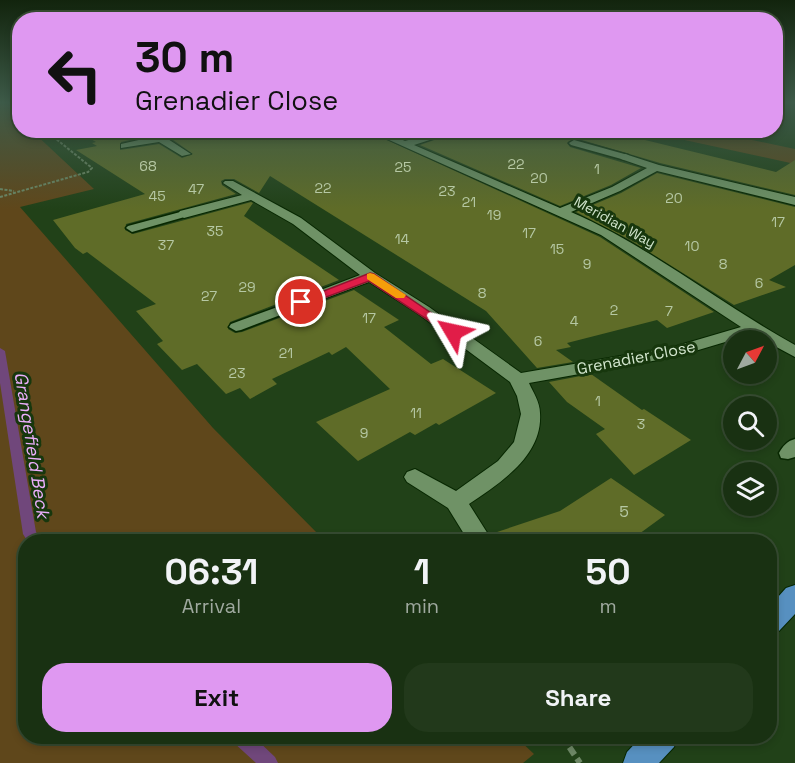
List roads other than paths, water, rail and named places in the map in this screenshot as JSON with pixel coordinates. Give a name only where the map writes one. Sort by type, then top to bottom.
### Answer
[{"type":"main road","points":[[777,615],[795,596]]},
{"type":"main road","points":[[638,763],[656,744]]},
{"type":"street","name":"Meridian Way","points":[[391,138],[563,211],[640,251],[752,329],[795,352]]},
{"type":"street","points":[[406,144],[428,138]]},
{"type":"street","points":[[125,146],[158,139],[186,154]]},
{"type":"street","points":[[625,157],[656,167],[795,201]]},
{"type":"street","points":[[563,211],[616,189],[656,167]]},
{"type":"street","points":[[229,183],[297,221],[370,276],[423,310],[519,379],[531,412],[528,439],[503,469],[456,502]]},
{"type":"street","points":[[184,214],[252,196]]},
{"type":"street","points":[[294,305],[370,276]]},
{"type":"street","name":"Grenadier Close","points":[[519,379],[675,352],[752,329]]},
{"type":"street","points":[[415,477],[456,502],[477,534]]},
{"type":"lane","points":[[574,143],[625,157]]},
{"type":"lane","points":[[132,228],[184,214]]},
{"type":"lane","points":[[236,327],[294,305]]},
{"type":"waterway","name":"Grangefield Beck","points":[[0,351],[30,534]]},
{"type":"waterway","name":"Grangefield Beck","points":[[248,744],[269,763]]}]
